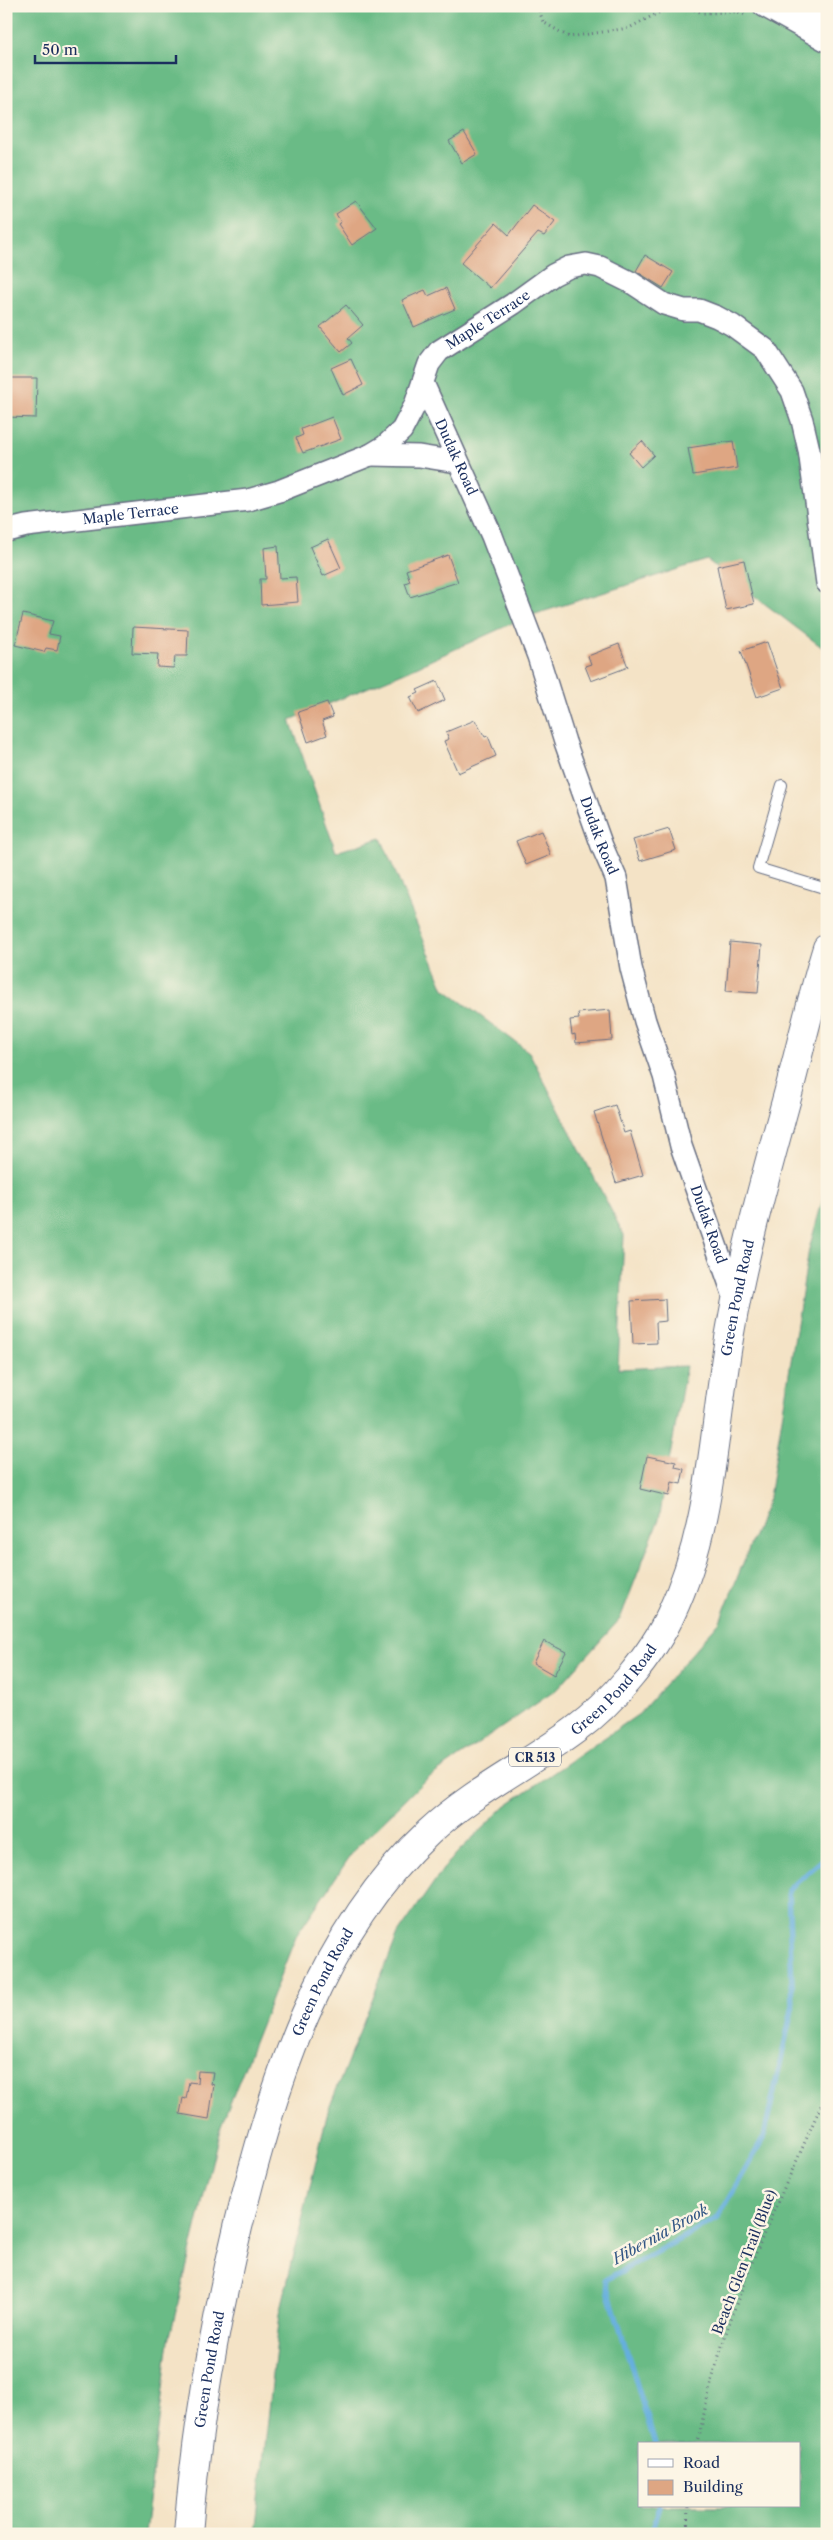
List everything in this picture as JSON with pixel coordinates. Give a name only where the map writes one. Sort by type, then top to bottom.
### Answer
[{"type":"main road","name":"Green Pond Road","points":[[188,2534],[206,2374],[220,2302],[275,2089],[320,1983],[373,1892],[431,1830],[497,1780],[580,1727],[614,1694],[646,1654],[670,1618],[687,1576],[706,1508],[736,1302],[749,1237],[827,948]]},
{"type":"street","points":[[764,6],[827,41]]},
{"type":"street","points":[[805,6],[827,37]]},
{"type":"street","name":"Maple Terrace","points":[[6,531],[26,526],[248,500],[279,491],[370,455],[385,446],[402,430],[415,405],[429,364],[439,351],[513,304],[553,275],[569,267],[586,264],[600,267],[632,283],[664,304],[684,310],[700,310],[717,317],[732,325],[765,349],[792,391],[802,420],[809,450],[827,583]]},
{"type":"street","name":"Dudak Road","points":[[423,383],[492,536],[538,656],[572,761],[616,878],[631,968],[664,1076],[681,1146],[736,1302]]},
{"type":"street","points":[[370,455],[419,456],[457,462]]},
{"type":"lane","points":[[782,785],[758,868],[827,889]]},
{"type":"path","points":[[538,6],[543,22],[569,36],[629,28],[660,12],[677,6]]},
{"type":"path","name":"Beach Glen Trail (Blue)","points":[[698,2442],[704,2412],[733,2314],[771,2217],[826,2094]]},
{"type":"path","points":[[687,2534],[688,2508]]},
{"type":"green space","points":[[6,6],[827,6],[827,651],[707,560],[526,617],[405,672],[290,720],[336,852],[381,838],[444,989],[529,1052],[624,1235],[618,1369],[686,1366],[659,1519],[620,1619],[556,1690],[424,1781],[355,1849],[296,1936],[220,2129],[169,2340],[145,2534],[6,2534]]},
{"type":"green space","points":[[827,1184],[827,2534],[255,2534],[280,2313],[328,2111],[398,1934],[448,1862],[505,1806],[639,1714],[720,1621],[769,1498],[809,1249]]},
{"type":"building","points":[[464,132],[477,154],[462,163],[449,141]]},
{"type":"building","points":[[356,201],[377,228],[352,245],[338,224],[341,222],[336,214]]},
{"type":"building","points":[[532,205],[555,222],[544,236],[538,233],[490,288],[461,263],[496,223],[509,235]]},
{"type":"building","points":[[645,255],[673,272],[663,288],[636,271]]},
{"type":"building","points":[[446,288],[455,309],[414,327],[402,300],[425,290],[428,296]]},
{"type":"building","points":[[346,305],[363,325],[348,338],[352,343],[341,352],[320,327]]},
{"type":"building","points":[[351,359],[363,385],[343,395],[331,368]]},
{"type":"building","points":[[6,378],[37,378],[36,418],[6,417]]},
{"type":"building","points":[[332,417],[341,439],[303,453],[296,438],[303,435],[301,429]]},
{"type":"building","points":[[642,441],[654,455],[641,467],[629,453]]},
{"type":"building","points":[[733,441],[737,468],[693,475],[688,448]]},
{"type":"building","points":[[328,539],[341,568],[323,576],[310,547]]},
{"type":"building","points":[[278,546],[280,578],[296,577],[298,602],[261,605],[260,579],[266,579],[264,548]]},
{"type":"building","points":[[448,555],[458,582],[410,597],[405,583],[410,581],[406,570]]},
{"type":"building","points":[[744,560],[754,604],[726,610],[717,566]]},
{"type":"building","points":[[23,614],[53,621],[49,634],[60,636],[57,650],[46,648],[44,652],[15,645]]},
{"type":"building","points":[[133,627],[188,630],[187,656],[175,656],[174,668],[157,667],[158,654],[132,653]]},
{"type":"building","points":[[767,642],[783,688],[757,697],[741,651]]},
{"type":"building","points":[[619,644],[628,667],[591,681],[585,666],[591,664],[588,656]]},
{"type":"building","points":[[437,681],[445,700],[418,713],[410,697],[419,693],[417,690]]},
{"type":"building","points":[[327,702],[333,717],[322,721],[327,735],[308,742],[298,712]]},
{"type":"building","points":[[475,720],[485,737],[488,736],[496,756],[458,773],[444,741],[449,739],[446,732]]},
{"type":"building","points":[[669,829],[676,850],[640,861],[633,840]]},
{"type":"building","points":[[541,831],[551,855],[526,865],[516,841]]},
{"type":"building","points":[[730,942],[762,945],[758,993],[726,991]]},
{"type":"building","points":[[610,1010],[612,1040],[576,1043],[575,1034],[572,1035],[570,1020],[579,1019],[578,1013]]},
{"type":"building","points":[[615,1105],[624,1133],[630,1131],[643,1175],[616,1183],[594,1112]]},
{"type":"building","points":[[665,1299],[666,1321],[656,1322],[657,1343],[633,1344],[631,1301]]},
{"type":"building","points":[[647,1456],[676,1462],[675,1467],[684,1469],[681,1484],[672,1482],[669,1496],[640,1489]]},
{"type":"building","points":[[544,1641],[566,1652],[554,1675],[533,1663]]},
{"type":"building","points":[[198,2071],[213,2072],[211,2084],[214,2085],[209,2119],[180,2114],[183,2098],[186,2099],[189,2082],[197,2083]]},
{"type":"waterway","name":"Hibernia Brook","points":[[654,2442],[605,2280],[718,2218],[764,2137],[793,2005],[788,1890],[827,1856]]},
{"type":"waterway","name":"Hibernia Brook","points":[[651,2534],[659,2508]]}]
